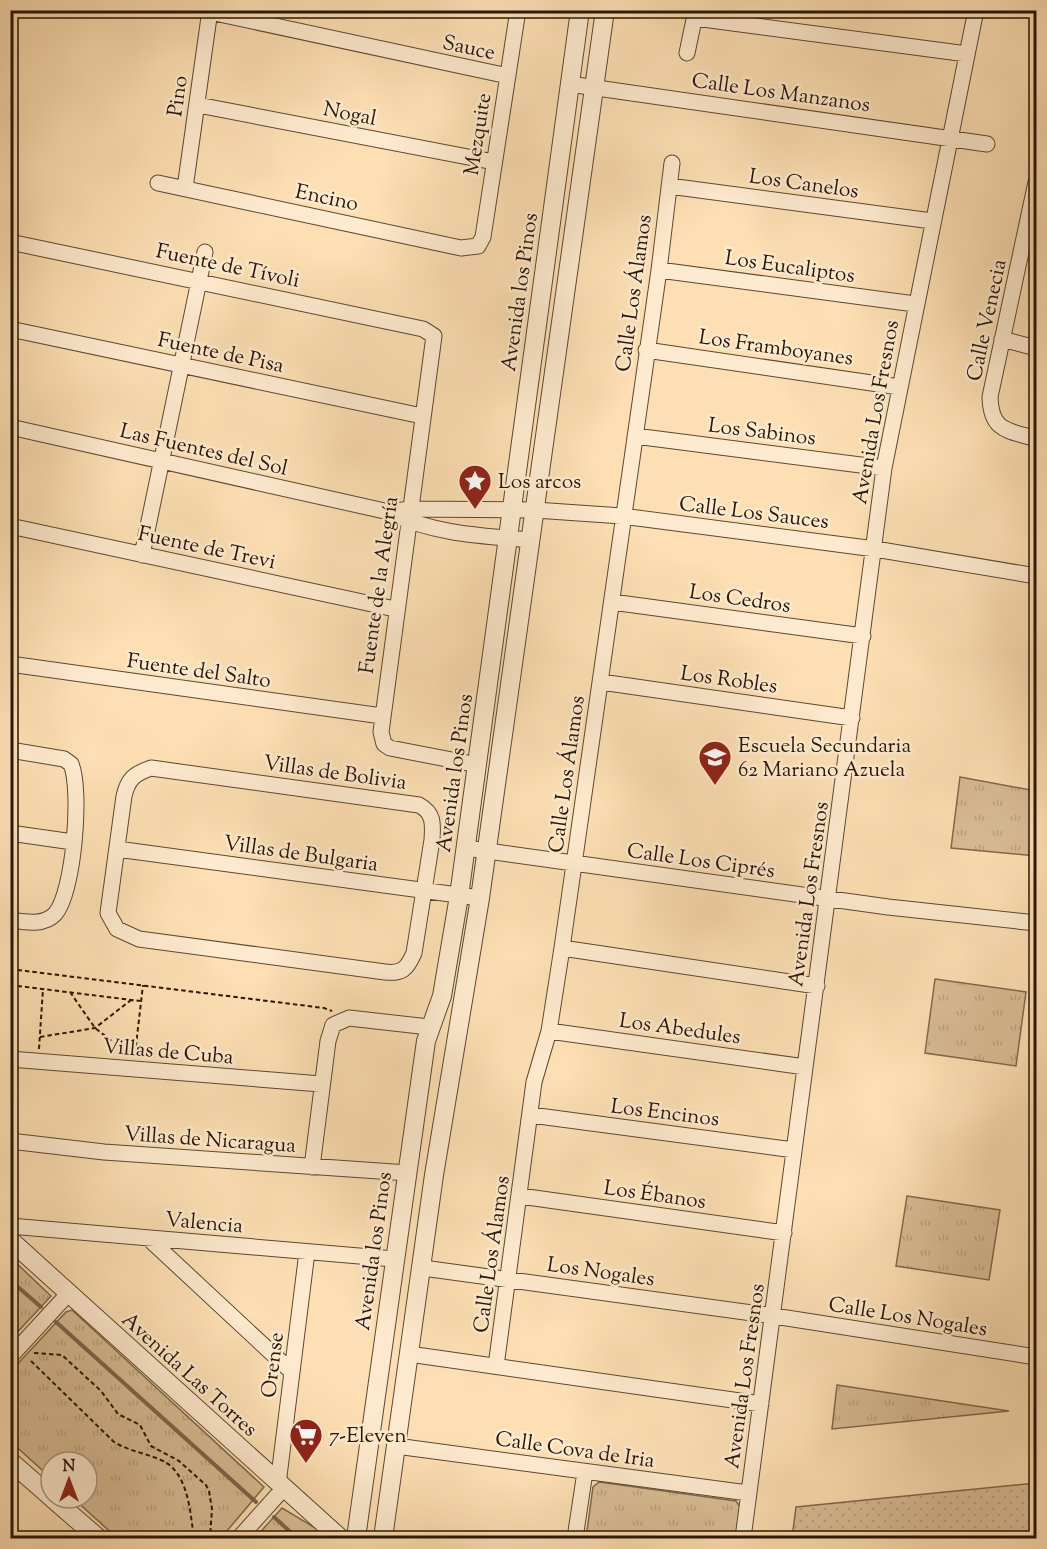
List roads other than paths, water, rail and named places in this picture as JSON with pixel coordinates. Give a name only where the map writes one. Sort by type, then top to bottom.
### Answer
[{"type":"street","name":"Mezquite","points":[[461,248],[478,246],[483,237],[518,10]]},
{"type":"street","name":"Avenida los Pinos","points":[[356,1539],[394,1259],[429,1027],[442,996],[459,896],[580,10]]},
{"type":"street","name":"Avenida los Pinos","points":[[385,1538],[434,1175],[480,898],[605,10]]},
{"type":"street","name":"Avenida Los Fresnos","points":[[743,1539],[884,468],[915,304],[976,10]]},
{"type":"street","name":"Sauce","points":[[210,11],[508,76]]},
{"type":"street","name":"Pino","points":[[184,188],[210,11]]},
{"type":"street","points":[[687,53],[695,14],[967,54]]},
{"type":"street","name":"Calle Los Manzanos","points":[[569,84],[987,144]]},
{"type":"street","name":"Nogal","points":[[198,105],[494,162]]},
{"type":"street","name":"Calle Los Álamos","points":[[496,1366],[538,1059],[549,1031],[562,948],[612,602],[622,516],[660,270],[672,163]]},
{"type":"street","name":"Calle Venecia","points":[[1036,182],[1030,253],[1002,339],[990,398],[992,418],[997,425],[1036,440]]},
{"type":"street","name":"Encino","points":[[159,183],[461,248]]},
{"type":"street","name":"Los Canelos","points":[[669,186],[932,221]]},
{"type":"street","name":"Fuente de Tívoli","points":[[10,242],[423,329],[434,336]]},
{"type":"street","points":[[142,555],[205,252]]},
{"type":"street","name":"Los Eucaliptos","points":[[660,270],[915,304]]},
{"type":"street","points":[[542,293],[564,296]]},
{"type":"street","name":"Fuente de Pisa","points":[[10,329],[422,416]]},
{"type":"street","name":"Fuente de la Alegría","points":[[434,336],[433,358],[422,416],[395,609],[382,716],[382,738],[390,748],[478,765]]},
{"type":"street","points":[[1002,339],[1036,348]]},
{"type":"street","name":"Los Framboyanes","points":[[646,350],[899,387]]},
{"type":"street","name":"Las Fuentes del Sol","points":[[10,427],[409,515],[477,536],[531,540]]},
{"type":"street","name":"Los Sabinos","points":[[635,436],[884,468]]},
{"type":"street","name":"Las Fuentes del Sol","points":[[409,515],[535,510]]},
{"type":"street","name":"Calle Los Sauces","points":[[535,510],[622,516],[875,549],[1036,576]]},
{"type":"street","name":"Fuente de Trevi","points":[[10,526],[395,609]]},
{"type":"street","name":"Los Cedros","points":[[612,602],[863,636]]},
{"type":"street","name":"Fuente del Salto","points":[[10,664],[382,716]]},
{"type":"street","name":"Los Robles","points":[[600,682],[852,718]]},
{"type":"street","points":[[10,750],[52,756],[71,764],[76,784],[73,842],[65,895],[54,916],[45,921],[10,920]]},
{"type":"street","name":"Villas de Bolivia","points":[[151,768],[419,805],[426,809],[433,822],[424,891],[414,953],[408,966],[396,973],[139,939],[117,929],[108,913],[127,782],[136,773],[151,768]]},
{"type":"street","points":[[10,833],[73,842]]},
{"type":"street","name":"Calle Los Ciprés","points":[[466,848],[829,899],[1036,923]]},
{"type":"street","name":"Villas de Bulgaria","points":[[117,849],[480,898]]},
{"type":"street","points":[[562,948],[817,986]]},
{"type":"street","points":[[312,1167],[321,1084],[330,1032],[339,1020],[349,1018],[429,1027]]},
{"type":"street","name":"Los Abedules","points":[[549,1031],[805,1067]]},
{"type":"street","name":"Villas de Cuba","points":[[10,1059],[321,1084]]},
{"type":"street","name":"Los Encinos","points":[[531,1115],[794,1150]]},
{"type":"street","name":"Villas de Nicaragua","points":[[10,1140],[104,1152],[408,1173]]},
{"type":"street","points":[[408,1173],[434,1175]]},
{"type":"street","name":"Los Ébanos","points":[[520,1196],[784,1233]]},
{"type":"street","name":"Valencia","points":[[10,1226],[394,1259]]},
{"type":"street","points":[[148,1238],[292,1372]]},
{"type":"street","name":"Avenida Las Torres","points":[[10,1240],[340,1539]]},
{"type":"street","name":"Orense","points":[[281,1487],[307,1252]]},
{"type":"street","name":"Los Nogales","points":[[423,1268],[774,1316]]},
{"type":"street","points":[[10,1357],[68,1293]]},
{"type":"street","name":"Calle Los Nogales","points":[[774,1316],[1036,1357]]},
{"type":"street","points":[[409,1354],[761,1404]]},
{"type":"street","name":"Calle Cova de Iria","points":[[396,1446],[748,1493]]},
{"type":"street","points":[[10,1461],[39,1486]]},
{"type":"street","points":[[575,1539],[585,1472]]},
{"type":"street","points":[[239,1539],[281,1487]]},
{"type":"street","points":[[66,1510],[98,1539]]},
{"type":"waterway","points":[[10,1280],[41,1307]]},
{"type":"waterway","points":[[56,1322],[256,1502]]},
{"type":"waterway","points":[[274,1517],[297,1538]]},
{"type":"place","name":"Los arcos","points":[[475,510]]},
{"type":"place","name":"Escuela Secundaria 62 Mariano Azuela","points":[[715,786]]},
{"type":"place","name":"7-Eleven","points":[[306,1464]]}]
